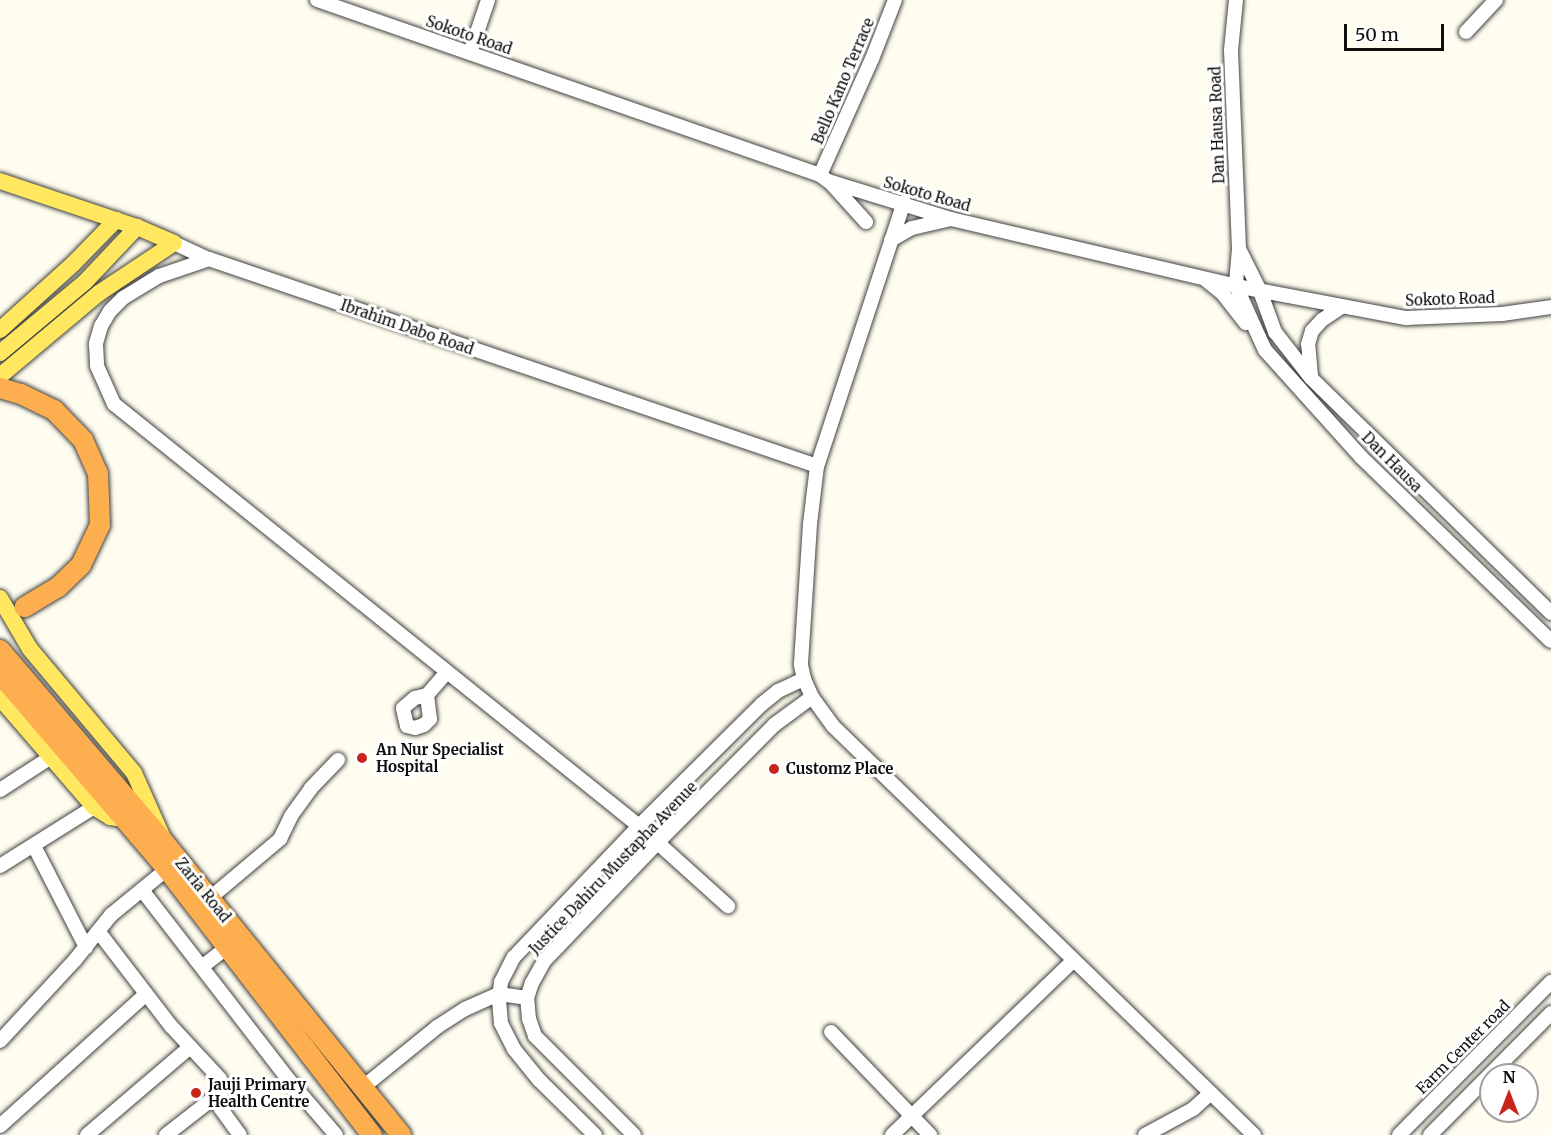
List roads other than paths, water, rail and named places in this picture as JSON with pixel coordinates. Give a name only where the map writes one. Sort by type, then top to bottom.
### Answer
[{"type":"highway","points":[[0,388],[21,394],[54,410],[83,440],[98,473],[100,525],[81,565],[58,587],[25,607]]},
{"type":"highway","name":"Zaria Road","points":[[0,650],[164,842],[401,1135]]},
{"type":"highway","name":"Zaria Road","points":[[0,674],[167,869],[372,1135]]},
{"type":"main road","name":"Ibrahim Dabo Road","points":[[0,181],[137,227],[174,243]]},
{"type":"main road","points":[[0,330],[73,264],[116,220]]},
{"type":"main road","points":[[0,353],[85,282],[137,227]]},
{"type":"main road","points":[[0,376],[99,293],[174,243]]},
{"type":"main road","points":[[0,598],[30,649],[134,773],[164,842]]},
{"type":"main road","points":[[0,698],[94,807],[110,817],[124,819]]},
{"type":"street","name":"Sokoto Road","points":[[316,0],[824,178],[951,219],[1236,286],[1406,318],[1502,314],[1551,307]]},
{"type":"street","points":[[470,53],[488,0]]},
{"type":"street","name":"Bello Kano Terrace","points":[[824,178],[895,0]]},
{"type":"street","name":"Dan Hausa Road","points":[[1236,0],[1231,50],[1239,249],[1236,286]]},
{"type":"street","points":[[1466,32],[1496,0]]},
{"type":"street","points":[[824,178],[866,222]]},
{"type":"street","points":[[904,202],[817,466],[810,524],[802,653],[804,679],[812,698],[833,726],[1254,1135]]},
{"type":"street","points":[[891,240],[912,228],[951,219]]},
{"type":"street","name":"Ibrahim Dabo Road","points":[[174,243],[209,259],[817,466]]},
{"type":"street","name":"Dan Hausa","points":[[1239,249],[1260,291],[1275,332],[1311,378],[1551,613]]},
{"type":"street","points":[[209,259],[159,276],[123,298],[110,311],[101,326],[96,344],[97,366],[104,388],[114,404],[639,826],[728,906]]},
{"type":"street","points":[[1204,279],[1223,294],[1259,337]]},
{"type":"street","name":"Dan Hausa","points":[[1236,286],[1265,350],[1361,457],[1551,641]]},
{"type":"street","points":[[1311,378],[1308,344],[1312,331],[1322,320],[1341,307]]},
{"type":"street","points":[[427,695],[447,672]]},
{"type":"street","points":[[595,1135],[539,1080],[514,1049],[501,1023],[499,994],[501,982],[514,957],[639,826],[762,704],[778,691],[804,679]]},
{"type":"street","name":"Justice Dahiru Mustapha Avenue","points":[[527,998],[544,961],[774,725],[812,698]]},
{"type":"street","points":[[0,790],[51,757]]},
{"type":"street","points":[[210,898],[280,839],[291,816],[311,788],[338,760]]},
{"type":"street","points":[[0,866],[94,807]]},
{"type":"street","points":[[34,846],[86,947]]},
{"type":"street","points":[[0,1041],[86,947],[111,915],[167,869]]},
{"type":"street","points":[[142,890],[289,1080],[336,1135]]},
{"type":"street","points":[[98,931],[146,995],[220,1079],[222,1111],[240,1135]]},
{"type":"street","points":[[203,966],[227,947]]},
{"type":"street","points":[[892,1135],[1074,960]]},
{"type":"street","name":"Farm Center road","points":[[1399,1135],[1551,981]]},
{"type":"street","points":[[362,1088],[437,1027],[465,1009],[499,994],[527,998],[529,1019],[535,1036],[634,1135]]},
{"type":"street","points":[[0,1126],[146,995]]},
{"type":"street","points":[[1430,1135],[1551,1013]]},
{"type":"street","points":[[831,1032],[930,1135]]},
{"type":"street","points":[[87,1135],[190,1047]]},
{"type":"street","points":[[166,1135],[221,1092]]},
{"type":"street","points":[[1145,1135],[1193,1109],[1211,1093]]},
{"type":"place","name":"An Nur Specialist Hospital","points":[[362,758]]},
{"type":"place","name":"Customz Place","points":[[774,769]]},
{"type":"place","name":"Jauji Primary Health Centre","points":[[196,1093]]}]
